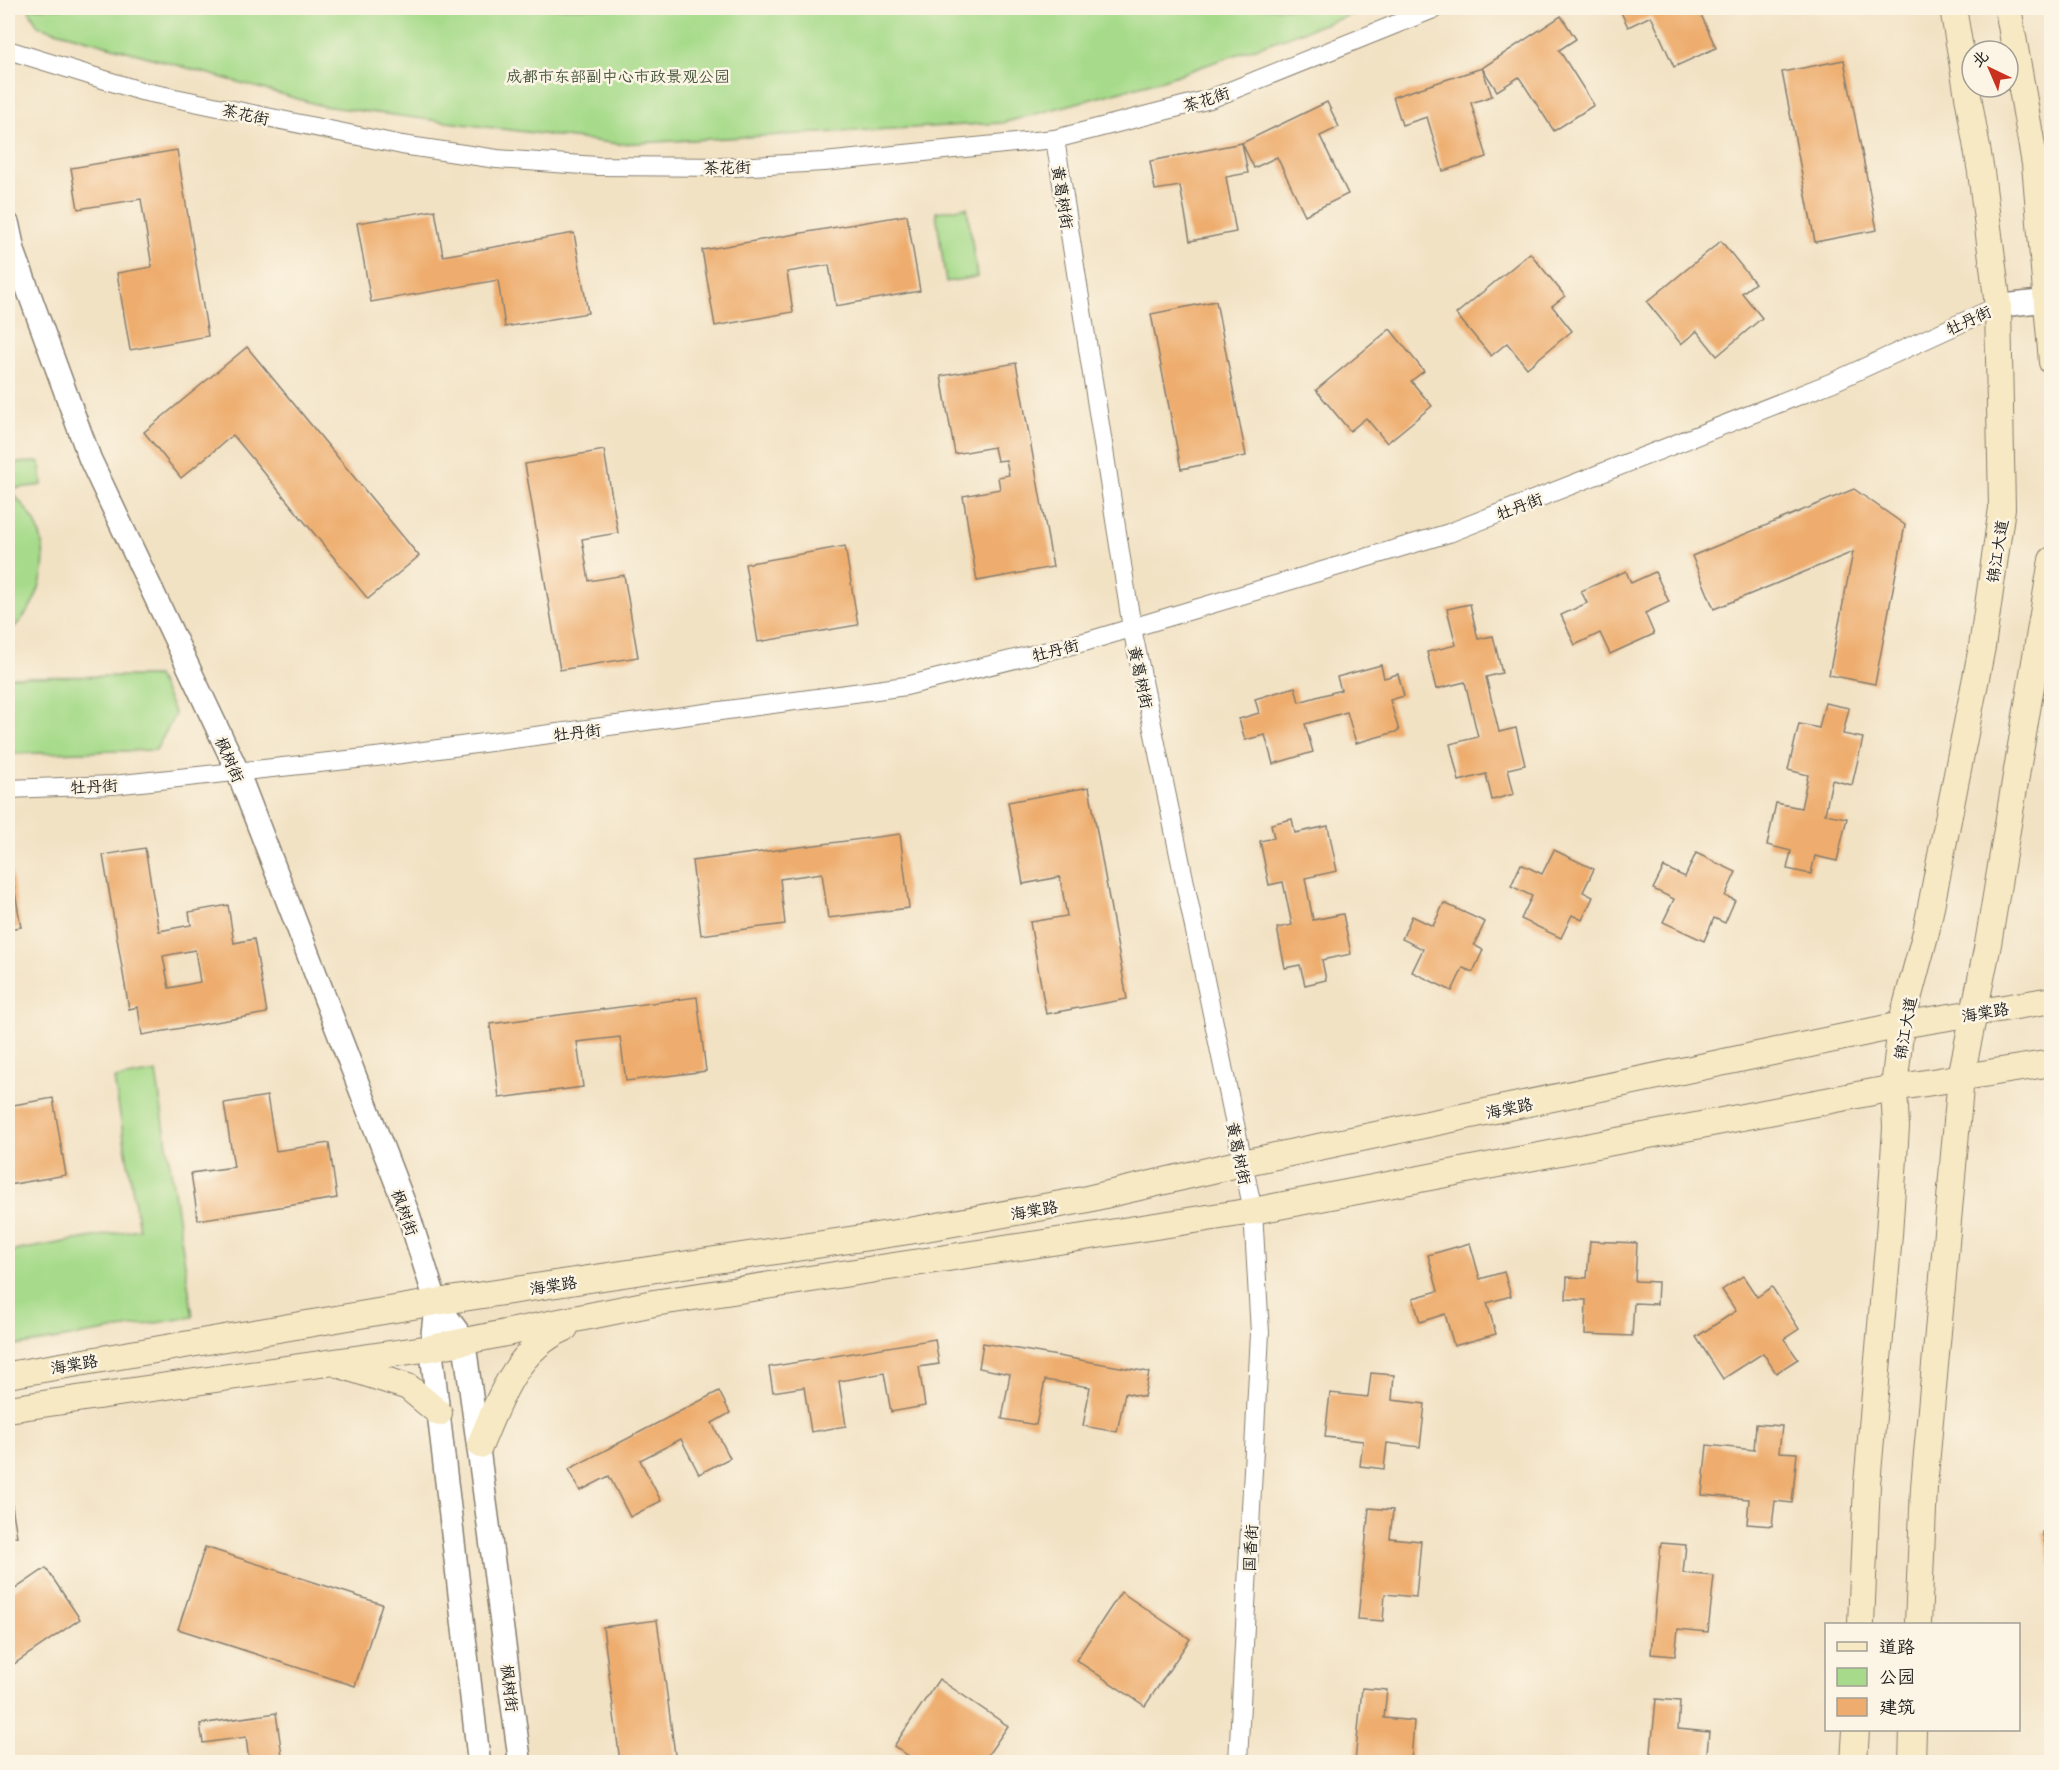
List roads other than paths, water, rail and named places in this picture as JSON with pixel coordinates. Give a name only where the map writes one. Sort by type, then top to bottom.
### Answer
[{"type":"main road","name":"锦江大道","points":[[1861,1623],[1867,1484],[1896,1127],[1894,1088],[1901,1025],[1931,909],[1982,647],[2002,508],[1998,306],[1981,172],[1953,8]]},
{"type":"main road","points":[[2008,8],[2035,164],[2050,300],[2052,362]]},
{"type":"main road","points":[[1918,1623],[1924,1487],[1961,1077],[1976,1012],[2039,649],[2052,560]]},
{"type":"main road","name":"海棠路","points":[[8,1375],[436,1302],[909,1231],[1083,1200],[1242,1163],[1901,1025],[2052,1000]]},
{"type":"main road","name":"海棠路","points":[[8,1409],[431,1348],[699,1296],[1253,1211],[1894,1088],[2052,1063]]},
{"type":"main road","points":[[480,1445],[511,1377],[526,1354],[542,1340],[594,1315]]},
{"type":"main road","points":[[332,1362],[408,1388],[439,1413]]},
{"type":"main road","points":[[1854,1762],[1856,1731]]},
{"type":"main road","points":[[1912,1762],[1913,1731]]},
{"type":"street","name":"茶花街","points":[[8,50],[151,93],[402,146],[497,159],[597,166],[734,167],[824,162],[1055,139],[1210,99],[1436,8]]},
{"type":"street","name":"黄葛树街","points":[[1055,139],[1132,628],[1253,1211],[1260,1333]]},
{"type":"street","name":"枫树街","points":[[8,224],[14,252],[90,459],[237,770],[409,1216],[436,1302],[464,1340],[480,1445],[520,1762]]},
{"type":"street","name":"牡丹街","points":[[8,789],[113,785],[394,755],[906,686],[1132,628],[1449,533],[1833,382],[1998,306],[2050,300]]},
{"type":"street","name":"枫树街","points":[[436,1302],[431,1348],[479,1762]]},
{"type":"street","name":"国香街","points":[[1238,1762],[1260,1333]]},
{"type":"park label","name":"成都市东部副中心市政景观公园","points":[[618,75]]}]
